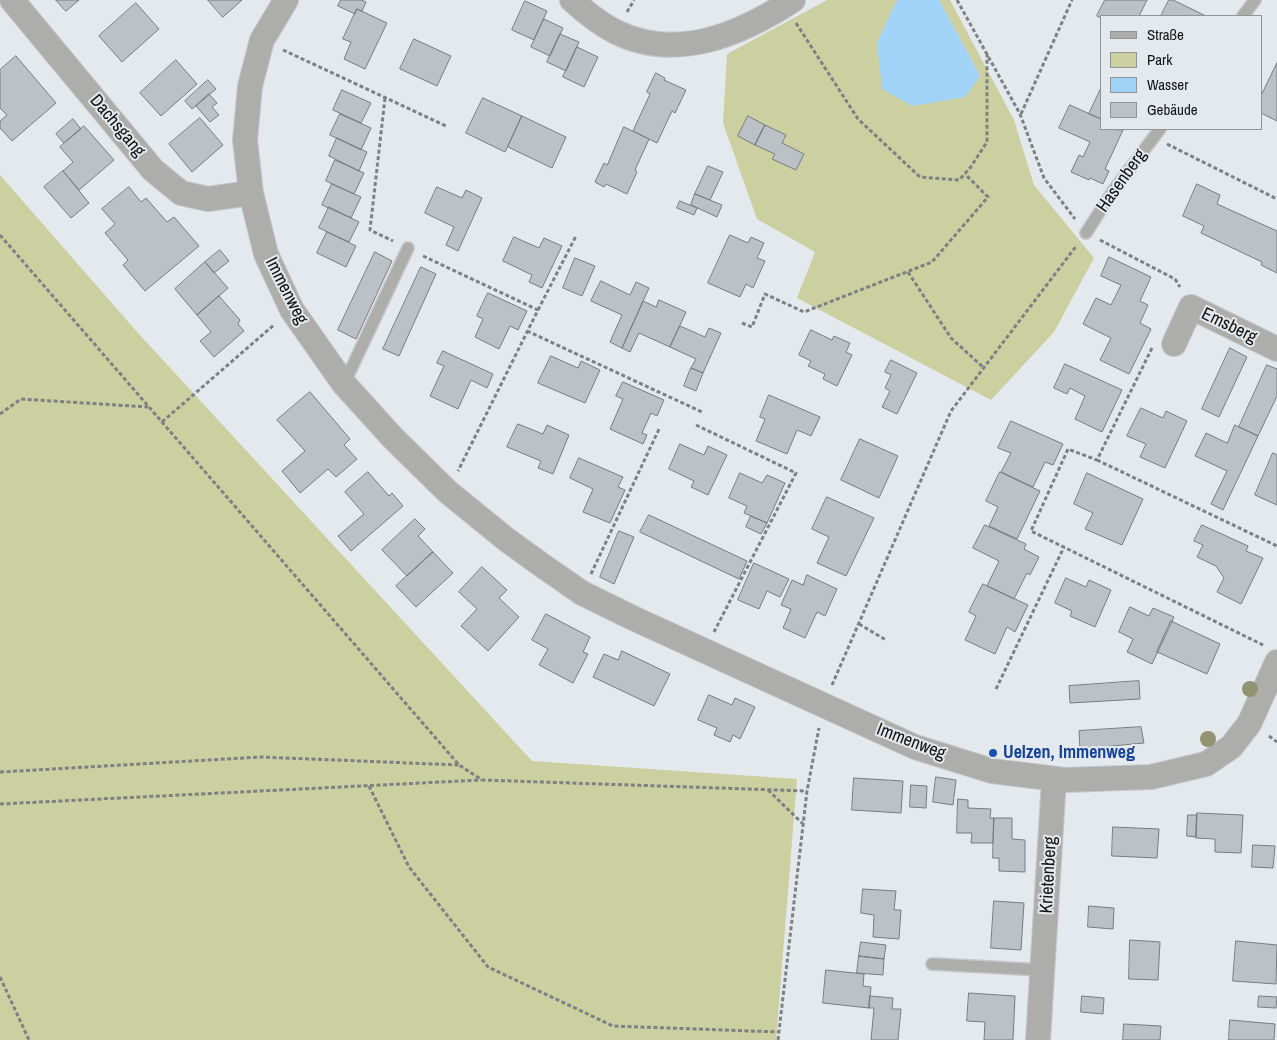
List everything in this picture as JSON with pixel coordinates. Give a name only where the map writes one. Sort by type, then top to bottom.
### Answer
[{"type":"street","name":"Dachsgang","points":[[12,0],[153,170],[181,193],[208,199],[250,193]]},
{"type":"street","name":"Immenweg","points":[[286,0],[262,40],[250,86],[245,140],[250,193],[266,254],[292,310],[344,384],[393,438],[448,492],[507,540],[582,592],[635,619],[915,746],[992,771],[1054,779],[1151,777],[1206,764],[1231,747],[1249,724],[1273,655]]},
{"type":"street","points":[[572,0],[615,32],[642,41],[668,45],[715,40],[747,27],[789,3]]},
{"type":"street","name":"Emsberg","points":[[1174,344],[1191,308],[1277,349]]},
{"type":"street","name":"Krietenberg","points":[[1038,1040],[1054,779]]},
{"type":"lane","points":[[1244,15],[1255,0]]},
{"type":"lane","name":"Hasenberg","points":[[1086,233],[1113,191],[1157,133]]},
{"type":"lane","points":[[344,384],[408,248]]},
{"type":"lane","points":[[932,964],[1043,970]]},
{"type":"path","points":[[958,0],[1020,114],[1044,178],[1086,233],[1175,278],[1191,308]]},
{"type":"path","points":[[1020,114],[1072,0]]},
{"type":"path","points":[[789,3],[858,119],[920,177],[959,180],[987,142],[987,53]]},
{"type":"path","points":[[262,40],[446,126]]},
{"type":"path","points":[[385,98],[370,230],[538,310]]},
{"type":"path","points":[[1157,133],[1277,200]]},
{"type":"path","points":[[742,323],[752,327],[765,294],[804,312],[932,262],[988,197],[965,174]]},
{"type":"path","points":[[778,1040],[807,791],[823,705],[951,411],[1086,233]]},
{"type":"path","points":[[0,235],[459,765],[482,780]]},
{"type":"path","points":[[448,492],[576,236]]},
{"type":"path","points":[[908,272],[951,338],[984,368]]},
{"type":"path","points":[[162,422],[292,310]]},
{"type":"path","points":[[527,331],[702,412]]},
{"type":"path","points":[[1097,460],[1157,339],[1174,344]]},
{"type":"path","points":[[0,414],[21,399],[149,407]]},
{"type":"path","points":[[696,425],[796,473],[705,651]]},
{"type":"path","points":[[582,592],[660,427]]},
{"type":"path","points":[[1273,655],[1032,532],[1068,449],[1097,460],[1277,546]]},
{"type":"path","points":[[996,689],[1064,547]]},
{"type":"path","points":[[859,624],[886,640]]},
{"type":"path","points":[[0,772],[261,757],[459,765]]},
{"type":"path","points":[[0,804],[482,780],[807,791]]},
{"type":"path","points":[[369,786],[409,867],[488,967],[613,1026],[779,1032]]},
{"type":"path","points":[[767,790],[803,824]]},
{"type":"path","points":[[0,977],[2,988],[29,1040]]},
{"type":"green space","points":[[827,0],[897,0],[877,43],[980,76],[939,0],[950,0],[1014,120],[1034,185],[1094,258],[1054,332],[991,400],[797,298],[815,252],[757,219],[723,123],[727,54]]},
{"type":"green space","points":[[0,175],[138,333],[532,761],[797,779],[776,1040],[0,1040]]},
{"type":"water","points":[[897,0],[939,0],[980,76],[965,97],[912,106],[882,89],[877,43]]},
{"type":"building","points":[[56,0],[79,0],[66,11]]},
{"type":"building","points":[[208,0],[242,0],[223,17]]},
{"type":"building","points":[[341,0],[361,0],[366,2],[362,11],[357,9],[355,14],[338,6]]},
{"type":"building","points":[[1105,0],[1147,0],[1140,15],[1100,15],[1100,18],[1097,16]]},
{"type":"building","points":[[1169,0],[1173,0],[1204,15],[1162,15]]},
{"type":"building","points":[[525,1],[547,11],[534,40],[512,30]]},
{"type":"building","points":[[136,3],[159,29],[122,62],[99,36]]},
{"type":"building","points":[[357,9],[387,23],[365,69],[344,59],[351,42],[343,39]]},
{"type":"building","points":[[544,19],[563,28],[550,56],[531,47]]},
{"type":"building","points":[[560,34],[579,42],[566,71],[547,62]]},
{"type":"building","points":[[414,39],[451,56],[437,86],[400,69]]},
{"type":"building","points":[[577,47],[598,57],[584,87],[563,77]]},
{"type":"building","points":[[16,56],[56,103],[12,141],[0,128],[0,121],[7,115],[0,108],[0,70]]},
{"type":"building","points":[[176,60],[197,84],[161,116],[140,93]]},
{"type":"building","points":[[1277,63],[1277,121],[1262,114],[1262,94]]},
{"type":"building","points":[[656,73],[665,78],[664,80],[686,90],[675,113],[672,111],[657,143],[633,131],[650,94],[647,92]]},
{"type":"building","points":[[208,80],[216,89],[192,109],[185,101]]},
{"type":"building","points":[[342,90],[371,103],[361,123],[333,110]]},
{"type":"building","points":[[1100,90],[1100,119],[1089,114]]},
{"type":"building","points":[[209,94],[217,103],[212,107],[219,115],[210,122],[196,106]]},
{"type":"building","points":[[483,98],[522,116],[505,152],[466,133]]},
{"type":"building","points":[[1070,105],[1100,119],[1100,130],[1123,130],[1105,169],[1109,171],[1103,184],[1071,172],[1079,155],[1083,157],[1090,142],[1059,128]]},
{"type":"building","points":[[340,114],[371,128],[361,150],[330,135]]},
{"type":"building","points":[[522,116],[566,137],[552,168],[508,147]]},
{"type":"building","points":[[748,116],[765,125],[755,145],[738,136]]},
{"type":"building","points":[[200,118],[223,145],[192,172],[169,144]]},
{"type":"building","points":[[73,119],[81,129],[64,143],[56,134]]},
{"type":"building","points":[[765,125],[786,135],[782,143],[804,154],[796,170],[772,159],[775,154],[755,145]]},
{"type":"building","points":[[84,126],[114,160],[79,190],[63,171],[73,162],[60,147]]},
{"type":"building","points":[[624,127],[649,139],[627,194],[606,184],[604,187],[595,182],[604,163],[607,165]]},
{"type":"building","points":[[337,138],[367,152],[359,171],[329,156]]},
{"type":"building","points":[[335,160],[364,173],[354,194],[326,181]]},
{"type":"building","points":[[708,166],[723,172],[710,200],[695,194]]},
{"type":"building","points":[[63,171],[89,203],[71,218],[44,187]]},
{"type":"building","points":[[332,184],[361,197],[351,218],[322,205]]},
{"type":"building","points":[[1197,184],[1220,195],[1217,204],[1277,231],[1277,273],[1261,265],[1262,262],[1201,233],[1204,226],[1183,216]]},
{"type":"building","points":[[129,187],[141,202],[146,198],[167,222],[174,217],[199,246],[145,291],[123,265],[128,260],[105,233],[115,224],[102,209]]},
{"type":"building","points":[[437,187],[462,198],[466,190],[482,198],[458,251],[446,245],[454,227],[425,213]]},
{"type":"building","points":[[695,194],[722,205],[717,217],[691,205]]},
{"type":"building","points":[[680,201],[697,208],[694,215],[677,208]]},
{"type":"building","points":[[329,207],[359,222],[349,242],[319,228]]},
{"type":"building","points":[[327,232],[356,246],[346,267],[317,253]]},
{"type":"building","points":[[730,235],[748,243],[751,237],[764,243],[757,258],[765,261],[753,288],[746,284],[740,297],[708,283]]},
{"type":"building","points":[[514,237],[539,248],[544,238],[562,246],[542,288],[529,282],[532,275],[503,261]]},
{"type":"building","points":[[220,250],[229,261],[214,273],[205,262]]},
{"type":"building","points":[[375,252],[392,261],[356,339],[338,330]]},
{"type":"building","points":[[1109,257],[1151,277],[1140,301],[1148,305],[1140,323],[1151,329],[1129,374],[1100,360],[1111,338],[1083,324],[1096,298],[1111,305],[1121,285],[1101,276]]},
{"type":"building","points":[[575,258],[595,266],[582,296],[563,288]]},
{"type":"building","points":[[205,262],[228,288],[197,315],[175,289]]},
{"type":"building","points":[[421,267],[436,274],[399,356],[383,349]]},
{"type":"building","points":[[601,281],[630,295],[636,282],[649,288],[622,348],[610,342],[622,315],[591,301]]},
{"type":"building","points":[[488,293],[527,311],[518,330],[510,326],[499,349],[475,337],[483,319],[477,316]]},
{"type":"building","points":[[219,296],[240,320],[238,324],[244,331],[214,357],[200,341],[211,332],[197,315]]},
{"type":"building","points":[[659,300],[686,312],[670,347],[639,333],[630,352],[622,348],[643,301],[656,307]]},
{"type":"building","points":[[680,326],[705,337],[709,328],[721,333],[703,373],[691,368],[696,359],[670,347]]},
{"type":"building","points":[[811,330],[832,340],[834,336],[850,343],[846,352],[852,355],[837,386],[823,379],[825,374],[808,366],[811,361],[799,355]]},
{"type":"building","points":[[1230,348],[1247,357],[1219,417],[1202,409]]},
{"type":"building","points":[[443,351],[493,374],[487,388],[471,380],[458,409],[430,396],[444,366],[437,363]]},
{"type":"building","points":[[551,356],[578,368],[581,361],[600,370],[585,403],[538,383]]},
{"type":"building","points":[[891,360],[917,373],[897,414],[882,407],[890,391],[885,388],[891,375],[885,372]]},
{"type":"building","points":[[1065,364],[1122,390],[1102,432],[1075,419],[1085,396],[1070,388],[1067,394],[1054,388]]},
{"type":"building","points":[[1267,365],[1277,369],[1277,396],[1258,436],[1239,427]]},
{"type":"building","points":[[691,368],[703,373],[696,391],[684,386]]},
{"type":"building","points":[[623,382],[664,400],[657,416],[651,413],[642,433],[647,435],[643,444],[610,429],[623,399],[616,396]]},
{"type":"building","points":[[310,392],[350,439],[344,445],[357,459],[336,477],[328,469],[300,493],[282,471],[305,451],[277,420]]},
{"type":"building","points":[[769,395],[820,417],[811,436],[797,430],[787,454],[756,441],[765,419],[760,417]]},
{"type":"building","points":[[1141,408],[1163,418],[1166,411],[1187,421],[1165,468],[1140,457],[1146,444],[1127,436]]},
{"type":"building","points":[[1011,421],[1063,444],[1053,465],[1045,462],[1033,487],[1001,472],[1011,453],[998,448]]},
{"type":"building","points":[[518,424],[543,434],[547,425],[569,435],[553,474],[538,468],[541,461],[507,447]]},
{"type":"building","points":[[1235,425],[1258,436],[1223,510],[1211,504],[1227,471],[1195,456],[1206,433],[1227,443]]},
{"type":"building","points":[[860,439],[898,456],[879,498],[841,480]]},
{"type":"building","points":[[680,444],[704,455],[708,446],[727,455],[708,495],[691,487],[694,481],[669,469]]},
{"type":"building","points":[[1273,453],[1277,455],[1277,505],[1255,495]]},
{"type":"building","points":[[579,458],[623,477],[618,487],[625,490],[610,523],[583,512],[593,489],[570,478]]},
{"type":"building","points":[[368,472],[389,496],[392,493],[403,506],[351,551],[338,536],[364,514],[345,492]]},
{"type":"building","points":[[1000,472],[1040,491],[1017,539],[989,526],[998,507],[986,501]]},
{"type":"building","points":[[740,473],[762,483],[767,475],[785,483],[767,523],[744,513],[747,506],[729,498]]},
{"type":"building","points":[[1087,473],[1143,499],[1122,545],[1085,529],[1093,513],[1074,504]]},
{"type":"building","points":[[827,497],[874,518],[846,576],[817,563],[829,537],[812,529]]},
{"type":"building","points":[[649,515],[747,561],[739,579],[640,532]]},
{"type":"building","points":[[751,516],[767,523],[761,534],[746,527]]},
{"type":"building","points":[[415,519],[425,529],[418,536],[433,552],[407,576],[382,550]]},
{"type":"building","points":[[985,525],[1026,544],[1024,549],[1039,557],[1030,575],[1027,573],[1014,599],[987,586],[999,561],[973,548]]},
{"type":"building","points":[[1202,525],[1248,546],[1246,551],[1263,558],[1241,604],[1217,592],[1224,578],[1216,566],[1197,557],[1203,545],[1194,541]]},
{"type":"building","points":[[619,531],[634,537],[614,584],[600,577]]},
{"type":"building","points":[[433,552],[453,573],[416,607],[396,586]]},
{"type":"building","points":[[754,563],[789,579],[780,597],[767,591],[759,609],[738,600]]},
{"type":"building","points":[[482,567],[507,590],[499,598],[519,617],[488,651],[461,626],[477,609],[459,592]]},
{"type":"building","points":[[807,575],[837,589],[825,616],[817,612],[805,638],[783,628],[791,609],[781,605],[792,580],[803,585]]},
{"type":"building","points":[[1066,578],[1086,587],[1089,580],[1111,590],[1095,627],[1070,616],[1072,611],[1055,603]]},
{"type":"building","points":[[983,584],[1028,605],[1015,632],[1007,627],[995,654],[965,640],[976,616],[969,612]]},
{"type":"building","points":[[1130,607],[1149,616],[1153,608],[1174,617],[1152,664],[1127,652],[1133,639],[1119,632]]},
{"type":"building","points":[[546,614],[590,637],[583,652],[588,654],[573,683],[539,665],[548,649],[532,640]]},
{"type":"building","points":[[1171,621],[1220,644],[1207,674],[1157,652]]},
{"type":"building","points":[[622,651],[670,674],[654,706],[593,677],[604,654],[618,660]]},
{"type":"building","points":[[1139,681],[1140,699],[1070,703],[1069,686]]},
{"type":"building","points":[[709,695],[732,705],[735,698],[755,707],[740,739],[733,735],[730,742],[714,735],[717,728],[698,720]]},
{"type":"building","points":[[1141,727],[1144,743],[1080,749],[1079,731]]},
{"type":"building","points":[[936,777],[956,780],[953,805],[933,802]]},
{"type":"building","points":[[854,778],[903,781],[901,813],[852,810]]},
{"type":"building","points":[[911,785],[927,786],[926,808],[910,807]]},
{"type":"building","points":[[958,799],[968,800],[968,808],[991,809],[990,818],[994,818],[993,843],[971,843],[972,833],[957,833]]},
{"type":"building","points":[[1197,813],[1243,815],[1241,853],[1215,852],[1215,839],[1196,838]]},
{"type":"building","points":[[1188,815],[1197,815],[1196,837],[1187,836]]},
{"type":"building","points":[[994,818],[1012,818],[1012,839],[1025,840],[1025,872],[999,871],[999,858],[993,858]]},
{"type":"building","points":[[1113,827],[1159,829],[1157,858],[1112,856]]},
{"type":"building","points":[[1253,845],[1275,846],[1273,868],[1252,867]]},
{"type":"building","points":[[863,889],[896,891],[894,910],[901,910],[899,939],[873,937],[874,915],[861,913]]},
{"type":"building","points":[[994,901],[1024,903],[1021,950],[991,948]]},
{"type":"building","points":[[1089,906],[1114,908],[1113,929],[1088,927]]},
{"type":"building","points":[[1130,940],[1160,942],[1158,980],[1129,979]]},
{"type":"building","points":[[1236,941],[1277,945],[1276,984],[1233,981]]},
{"type":"building","points":[[861,942],[886,945],[884,959],[859,956]]},
{"type":"building","points":[[859,956],[884,959],[883,975],[857,973]]},
{"type":"building","points":[[826,970],[864,974],[863,986],[871,987],[869,1008],[823,1003]]},
{"type":"building","points":[[969,993],[1015,996],[1013,1040],[984,1040],[985,1022],[967,1021]]},
{"type":"building","points":[[870,996],[893,998],[892,1009],[901,1009],[898,1040],[871,1040],[874,1008],[869,1008]]},
{"type":"building","points":[[1082,996],[1104,998],[1103,1014],[1081,1012]]},
{"type":"building","points":[[1259,996],[1277,997],[1276,1008],[1258,1007]]},
{"type":"building","points":[[1230,1020],[1275,1024],[1274,1040],[1229,1040]]},
{"type":"building","points":[[1124,1024],[1161,1026],[1160,1040],[1123,1040]]},
{"type":"place","name":"Uelzen, Immenweg","points":[[993,753]]}]
